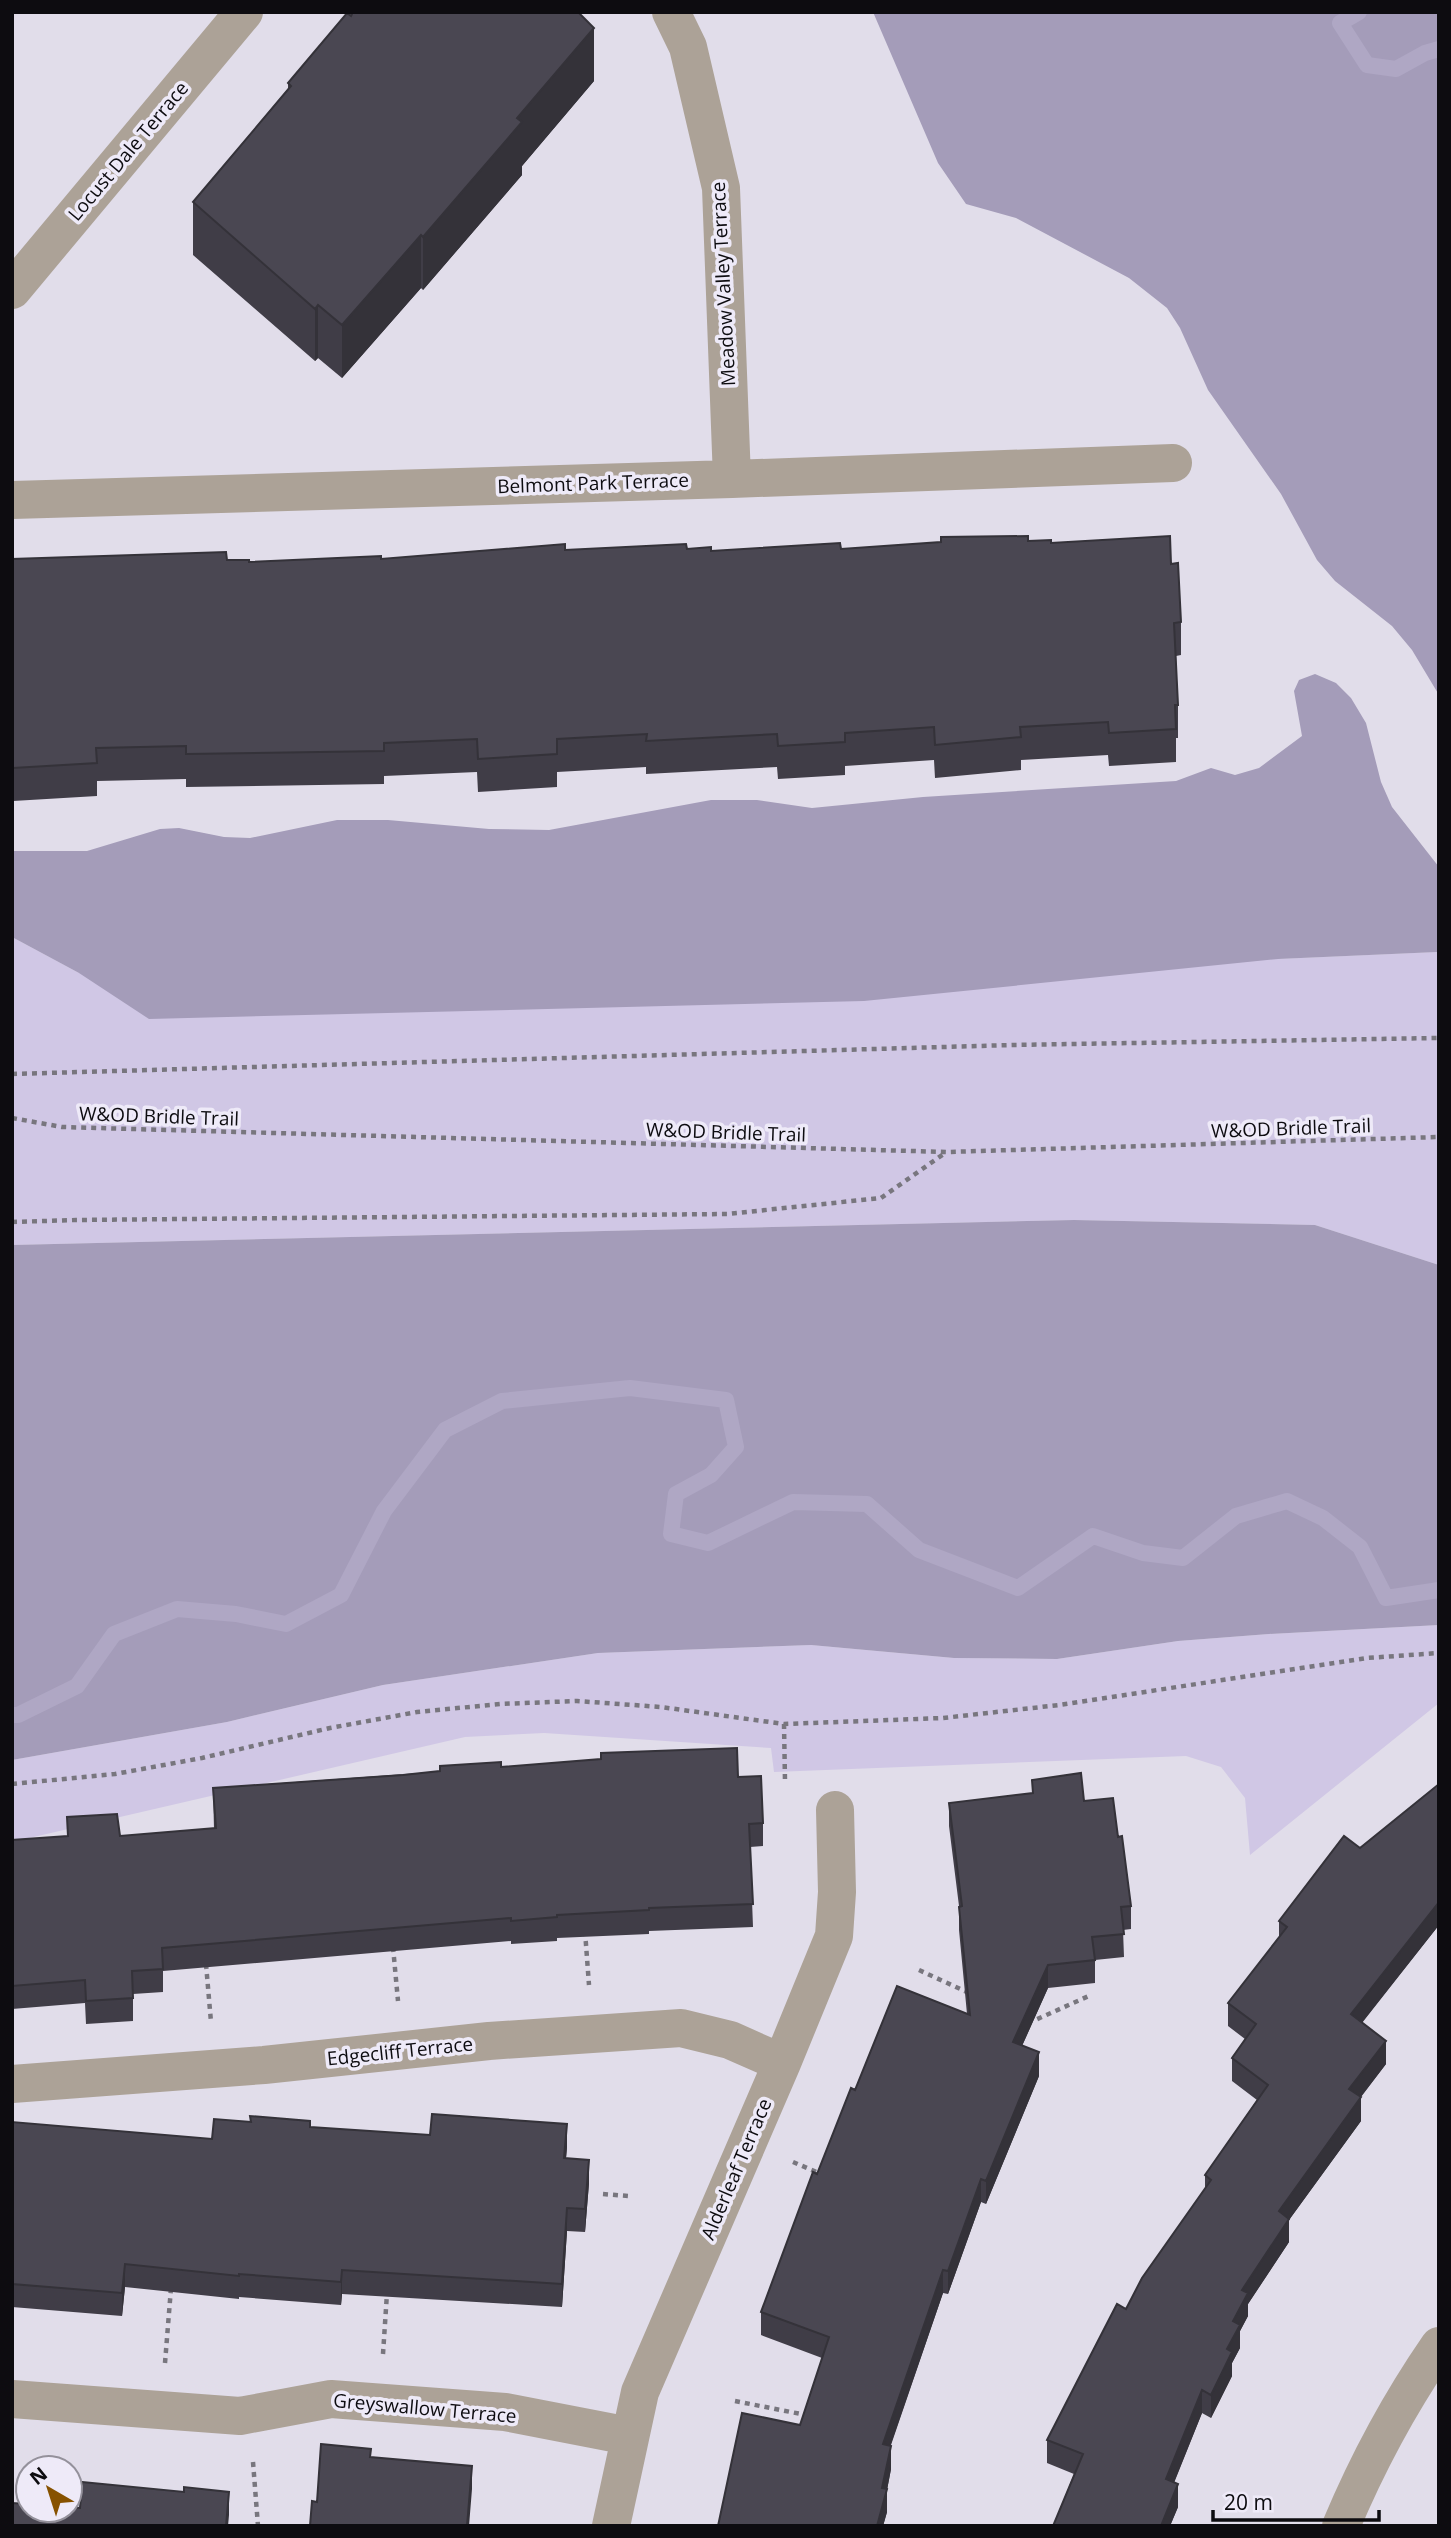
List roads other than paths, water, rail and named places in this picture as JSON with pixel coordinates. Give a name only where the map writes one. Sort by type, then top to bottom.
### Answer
[{"type":"street","name":"Locust Dale Terrace","points":[[12,290],[244,12]]},
{"type":"street","name":"Meadow Valley Terrace","points":[[671,12],[688,47],[722,188],[732,479]]},
{"type":"street","name":"Belmont Park Terrace","points":[[12,500],[1173,463]]},
{"type":"street","name":"Alderleaf Terrace","points":[[611,2526],[640,2392],[834,1936],[837,1892],[835,1810]]},
{"type":"street","name":"Edgecliff Terrace","points":[[12,2084],[264,2065],[489,2041],[681,2028],[730,2040],[782,2063]]},
{"type":"street","points":[[1341,2526],[1367,2470],[1419,2374],[1439,2346]]},
{"type":"street","name":"Greyswallow Terrace","points":[[12,2399],[240,2416],[331,2399],[505,2412],[629,2436]]},
{"type":"waterway","points":[[1359,12],[1340,23],[1367,65],[1396,69],[1425,53],[1439,49]]},
{"type":"waterway","points":[[12,1715],[18,1715],[77,1686],[114,1634],[177,1609],[236,1614],[286,1624],[341,1595],[384,1511],[445,1430],[502,1401],[630,1388],[726,1400],[736,1447],[711,1475],[676,1494],[671,1534],[708,1543],[793,1502],[867,1504],[919,1550],[1018,1588],[1093,1536],[1143,1553],[1183,1558],[1236,1516],[1287,1501],[1323,1518],[1360,1547],[1386,1598],[1439,1590]]}]
